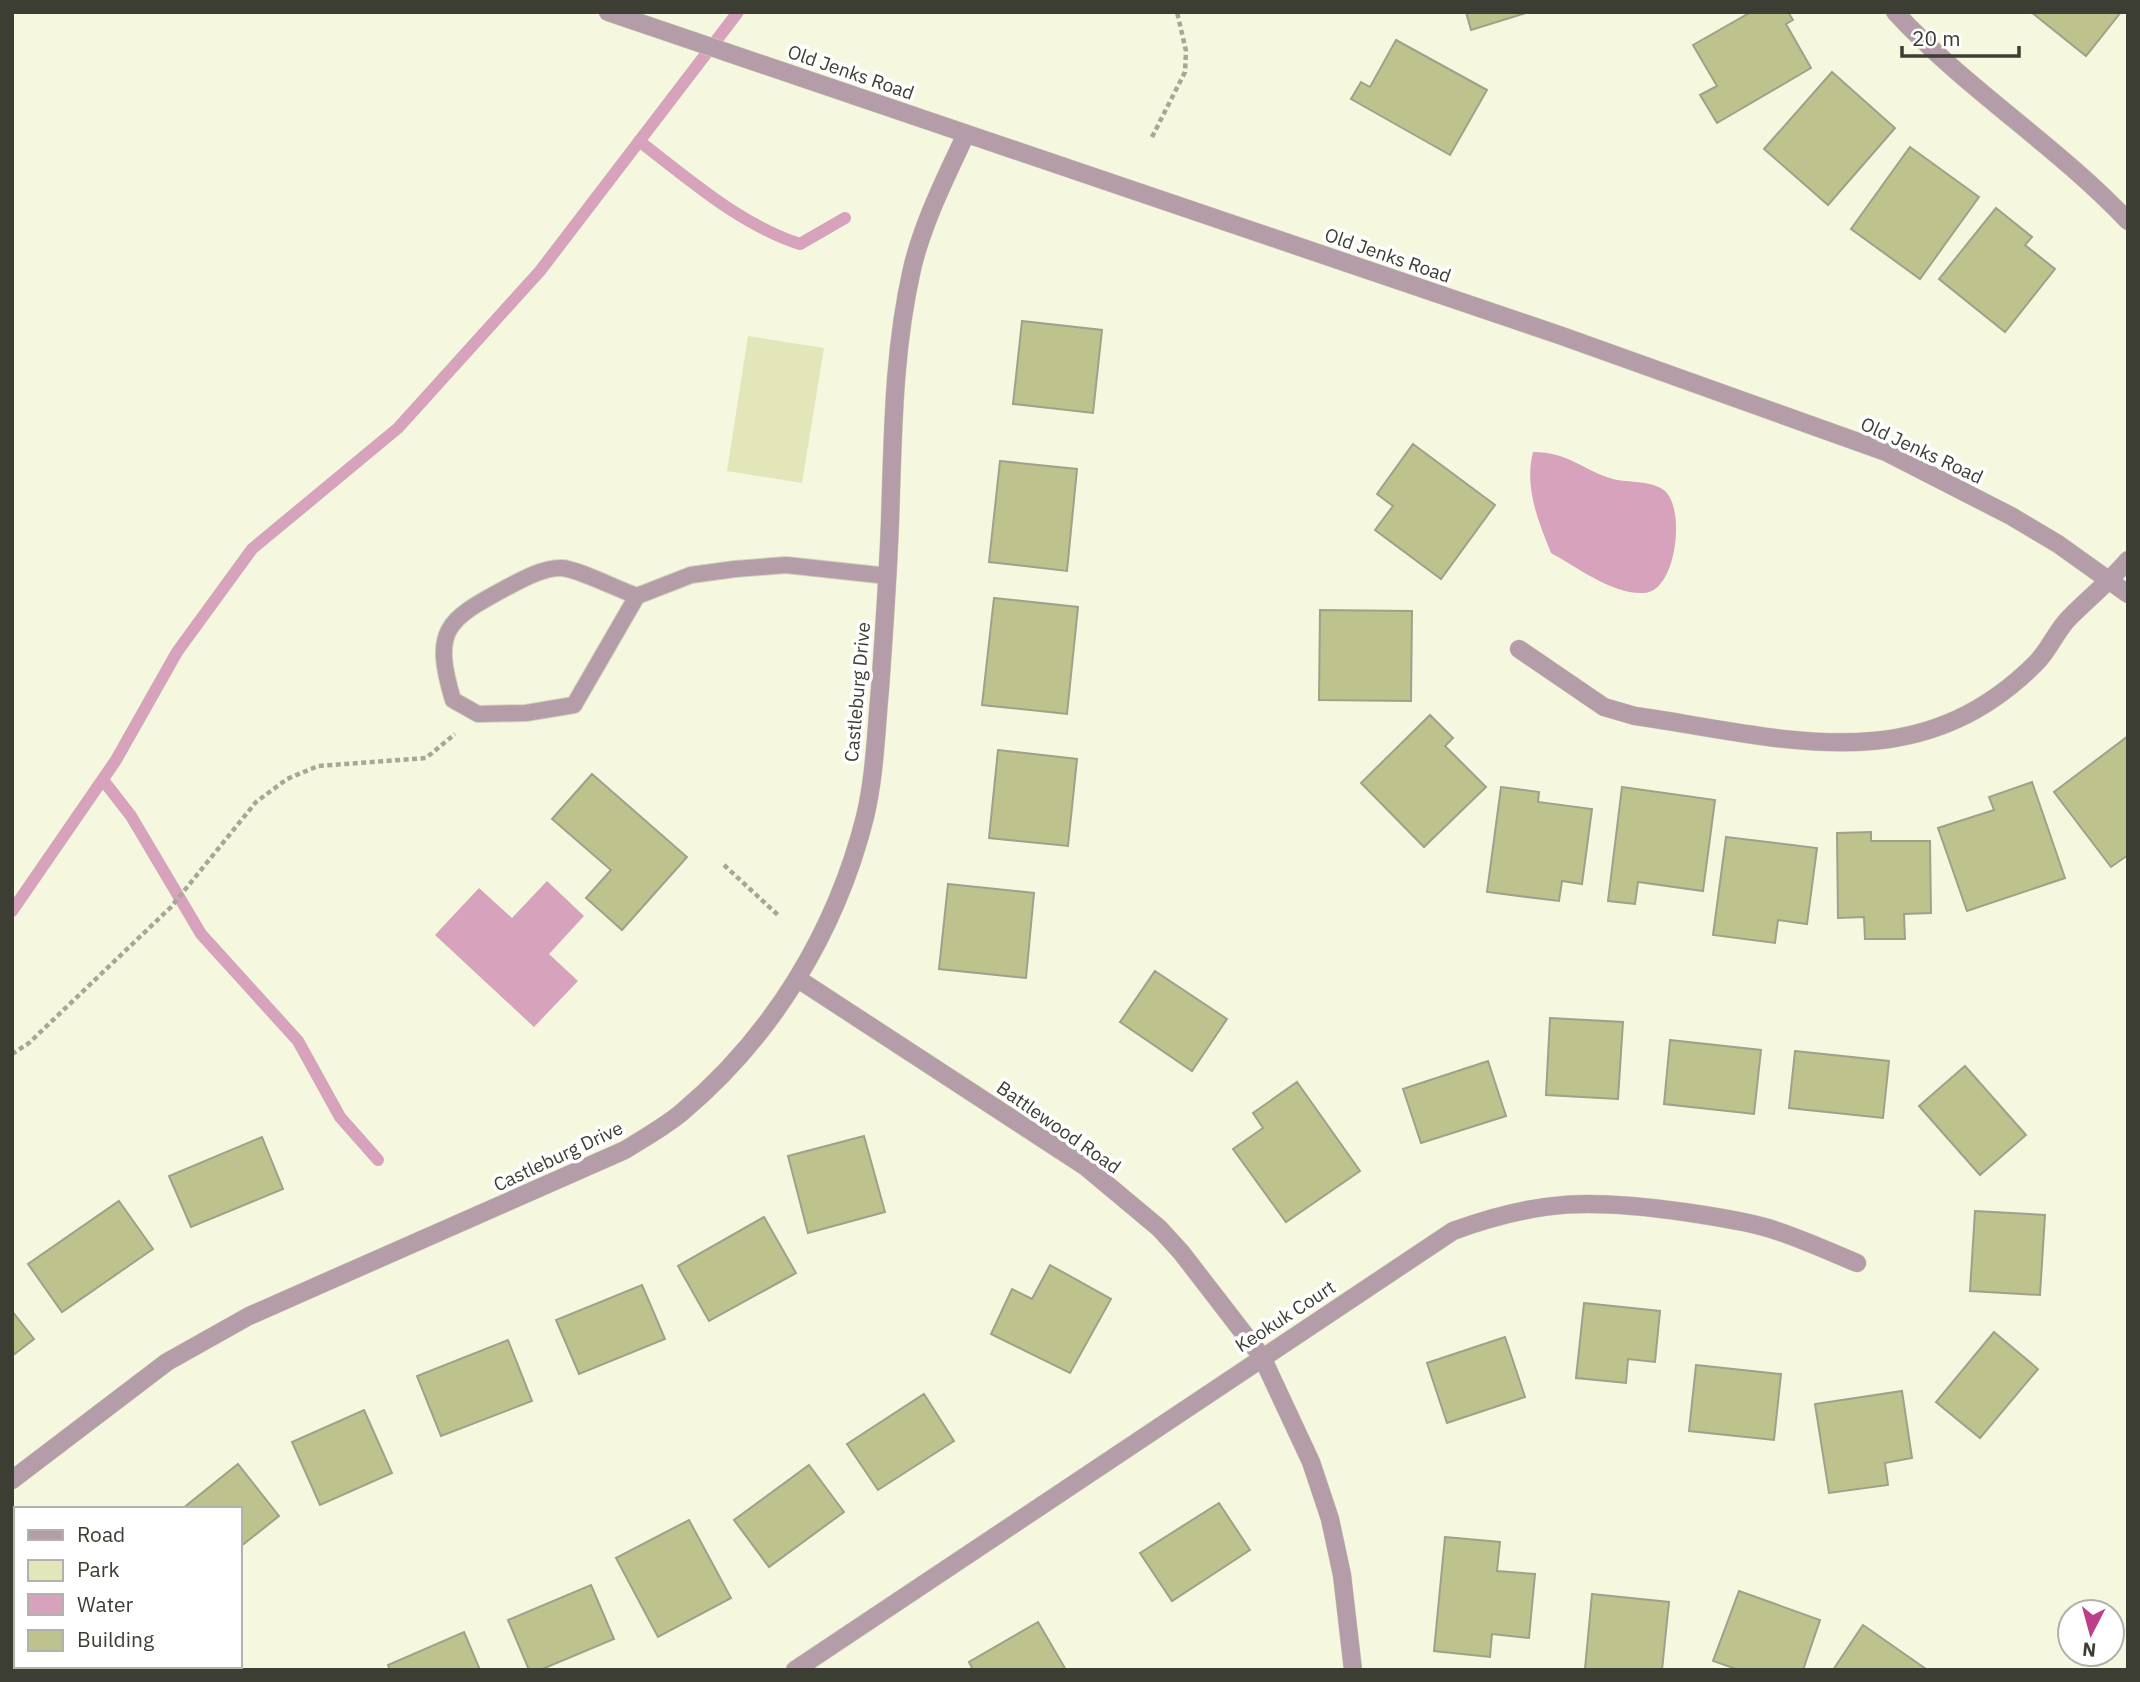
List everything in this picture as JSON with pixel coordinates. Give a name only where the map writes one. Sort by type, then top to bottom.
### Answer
[{"type":"street","name":"Old Jenks Road","points":[[608,12],[1542,329],[1886,452],[2011,516],[2128,594]]},
{"type":"street","points":[[1895,12],[1951,67],[2061,155],[2128,221]]},
{"type":"street","name":"Castleburg Drive","points":[[12,1480],[167,1362],[249,1316],[625,1150],[679,1115],[722,1076],[798,979],[828,921],[850,867],[865,816],[874,756],[888,576],[897,352],[912,267],[941,187],[966,134]]},
{"type":"street","points":[[1519,649],[1604,706],[1635,716],[1838,744],[1886,741],[1928,732],[1967,716],[1995,696],[2038,662],[2069,617],[2110,581],[2128,560]]},
{"type":"street","name":"Battlewood Road","points":[[798,979],[1086,1167],[1173,1244],[1262,1357],[1311,1462],[1330,1519],[1342,1575],[1353,1670]]},
{"type":"street","name":"Keokuk Court","points":[[795,1670],[1453,1231],[1492,1217],[1547,1205],[1591,1202],[1720,1217],[1768,1228],[1857,1263]]},
{"type":"lane","points":[[637,596],[561,568],[526,577],[463,611],[447,634],[445,672],[453,700],[478,714],[526,713],[574,705],[637,596],[691,575],[786,565],[888,576]]},
{"type":"path","points":[[1152,137],[1185,72],[1186,51],[1177,12]]},
{"type":"path","points":[[12,1054],[29,1043],[171,908],[256,802],[287,779],[318,766],[426,758],[478,714]]},
{"type":"path","points":[[724,864],[779,916]]},
{"type":"green space","points":[[748,336],[824,348],[802,483],[727,471]]},
{"type":"water","points":[[1533,452],[1556,455],[1613,479],[1647,483],[1665,491],[1675,515],[1676,531],[1670,565],[1664,579],[1655,589],[1644,593],[1620,590],[1551,553],[1531,491]]},
{"type":"water","points":[[547,881],[584,916],[549,954],[578,981],[534,1027],[435,935],[479,888],[512,918]]},
{"type":"building","points":[[1466,12],[1529,12],[1471,30]]},
{"type":"building","points":[[1751,12],[1788,12],[1793,20],[1786,24],[1811,68],[1717,123],[1700,95],[1717,86],[1693,45]]},
{"type":"building","points":[[2031,12],[2121,12],[2086,56]]},
{"type":"building","points":[[1396,40],[1487,90],[1450,155],[1351,99],[1361,82],[1370,87]]},
{"type":"building","points":[[1832,72],[1895,128],[1828,205],[1764,149]]},
{"type":"building","points":[[1910,147],[1979,197],[1920,279],[1851,229]]},
{"type":"building","points":[[1996,208],[2032,237],[2025,245],[2055,269],[2005,332],[1939,279]]},
{"type":"building","points":[[1022,321],[1102,330],[1093,413],[1013,404]]},
{"type":"building","points":[[1413,444],[1495,505],[1441,579],[1375,530],[1393,506],[1377,494]]},
{"type":"building","points":[[1000,461],[1077,469],[1067,571],[989,562]]},
{"type":"building","points":[[994,598],[1078,607],[1067,714],[982,705]]},
{"type":"building","points":[[1320,610],[1412,611],[1411,701],[1319,700]]},
{"type":"building","points":[[1430,715],[1453,738],[1445,746],[1486,787],[1424,847],[1361,783]]},
{"type":"building","points":[[2128,736],[2128,855],[2111,867],[2054,792]]},
{"type":"building","points":[[998,750],[1077,759],[1068,846],[989,838]]},
{"type":"building","points":[[592,774],[687,857],[622,930],[586,898],[611,870],[552,819]]},
{"type":"building","points":[[2032,782],[2065,878],[1967,911],[1938,828],[1994,810],[1989,797]]},
{"type":"building","points":[[1501,787],[1539,792],[1538,802],[1592,809],[1582,884],[1562,881],[1559,901],[1487,892]]},
{"type":"building","points":[[1622,787],[1715,800],[1703,891],[1638,882],[1635,904],[1608,901]]},
{"type":"building","points":[[1871,832],[1871,841],[1930,841],[1931,913],[1904,914],[1905,939],[1865,939],[1864,917],[1838,918],[1837,833]]},
{"type":"building","points":[[1726,837],[1817,848],[1807,924],[1778,920],[1775,943],[1713,935]]},
{"type":"building","points":[[948,884],[1034,893],[1026,978],[939,969]]},
{"type":"building","points":[[1155,971],[1227,1019],[1192,1071],[1120,1022]]},
{"type":"building","points":[[1550,1018],[1623,1022],[1618,1099],[1546,1095]]},
{"type":"building","points":[[1670,1040],[1761,1050],[1754,1114],[1664,1104]]},
{"type":"building","points":[[1795,1051],[1889,1061],[1883,1118],[1789,1108]]},
{"type":"building","points":[[1488,1061],[1506,1116],[1421,1143],[1403,1089]]},
{"type":"building","points":[[1965,1066],[2026,1135],[1980,1175],[1919,1106]]},
{"type":"building","points":[[1297,1082],[1360,1171],[1286,1222],[1233,1149],[1263,1128],[1253,1113]]},
{"type":"building","points":[[864,1136],[885,1212],[808,1233],[788,1156]]},
{"type":"building","points":[[262,1137],[283,1189],[191,1227],[169,1176]]},
{"type":"building","points":[[119,1201],[153,1249],[62,1312],[28,1264]]},
{"type":"building","points":[[1975,1211],[2045,1215],[2040,1295],[1970,1291]]},
{"type":"building","points":[[764,1217],[796,1273],[709,1321],[678,1266]]},
{"type":"building","points":[[1050,1265],[1111,1299],[1070,1373],[991,1334],[1012,1289],[1032,1299]]},
{"type":"building","points":[[642,1285],[665,1339],[579,1374],[556,1320]]},
{"type":"building","points":[[1584,1303],[1660,1311],[1655,1362],[1628,1359],[1626,1383],[1576,1378]]},
{"type":"building","points":[[12,1311],[34,1339],[12,1356]]},
{"type":"building","points":[[1994,1332],[2038,1369],[1980,1438],[1936,1402]]},
{"type":"building","points":[[1505,1337],[1525,1397],[1447,1423],[1427,1363]]},
{"type":"building","points":[[508,1340],[532,1401],[441,1436],[417,1376]]},
{"type":"building","points":[[1696,1365],[1781,1374],[1774,1440],[1689,1431]]},
{"type":"building","points":[[1902,1391],[1912,1458],[1885,1463],[1888,1485],[1829,1493],[1815,1404]]},
{"type":"building","points":[[924,1394],[954,1441],[878,1490],[847,1444]]},
{"type":"building","points":[[364,1410],[392,1473],[320,1505],[292,1442]]},
{"type":"building","points":[[238,1464],[279,1516],[242,1545],[242,1507],[184,1507]]},
{"type":"building","points":[[809,1465],[844,1512],[769,1567],[734,1520]]},
{"type":"building","points":[[1219,1503],[1250,1550],[1172,1601],[1140,1553]]},
{"type":"building","points":[[689,1520],[731,1598],[658,1637],[616,1558]]},
{"type":"building","points":[[1445,1537],[1500,1542],[1497,1571],[1535,1574],[1529,1638],[1492,1634],[1490,1657],[1434,1651]]},
{"type":"building","points":[[591,1585],[614,1639],[540,1670],[529,1670],[508,1620]]},
{"type":"building","points":[[1739,1591],[1820,1620],[1803,1670],[1739,1670],[1713,1661]]},
{"type":"building","points":[[1592,1594],[1669,1602],[1662,1670],[1585,1669]]},
{"type":"building","points":[[1038,1622],[1066,1670],[973,1670],[969,1662]]},
{"type":"building","points":[[1863,1625],[1926,1669],[1926,1670],[1833,1670]]},
{"type":"building","points":[[464,1632],[480,1670],[390,1670],[388,1665]]},
{"type":"building","points":[[14,1634],[14,1668],[52,1670],[12,1670]]},
{"type":"waterway","points":[[12,911],[116,760],[177,652],[252,549],[398,428],[540,271],[738,12]]},
{"type":"waterway","points":[[639,141],[736,213],[800,244],[845,218]]},
{"type":"waterway","points":[[103,780],[131,816],[201,934],[298,1041],[340,1117],[378,1160]]}]
